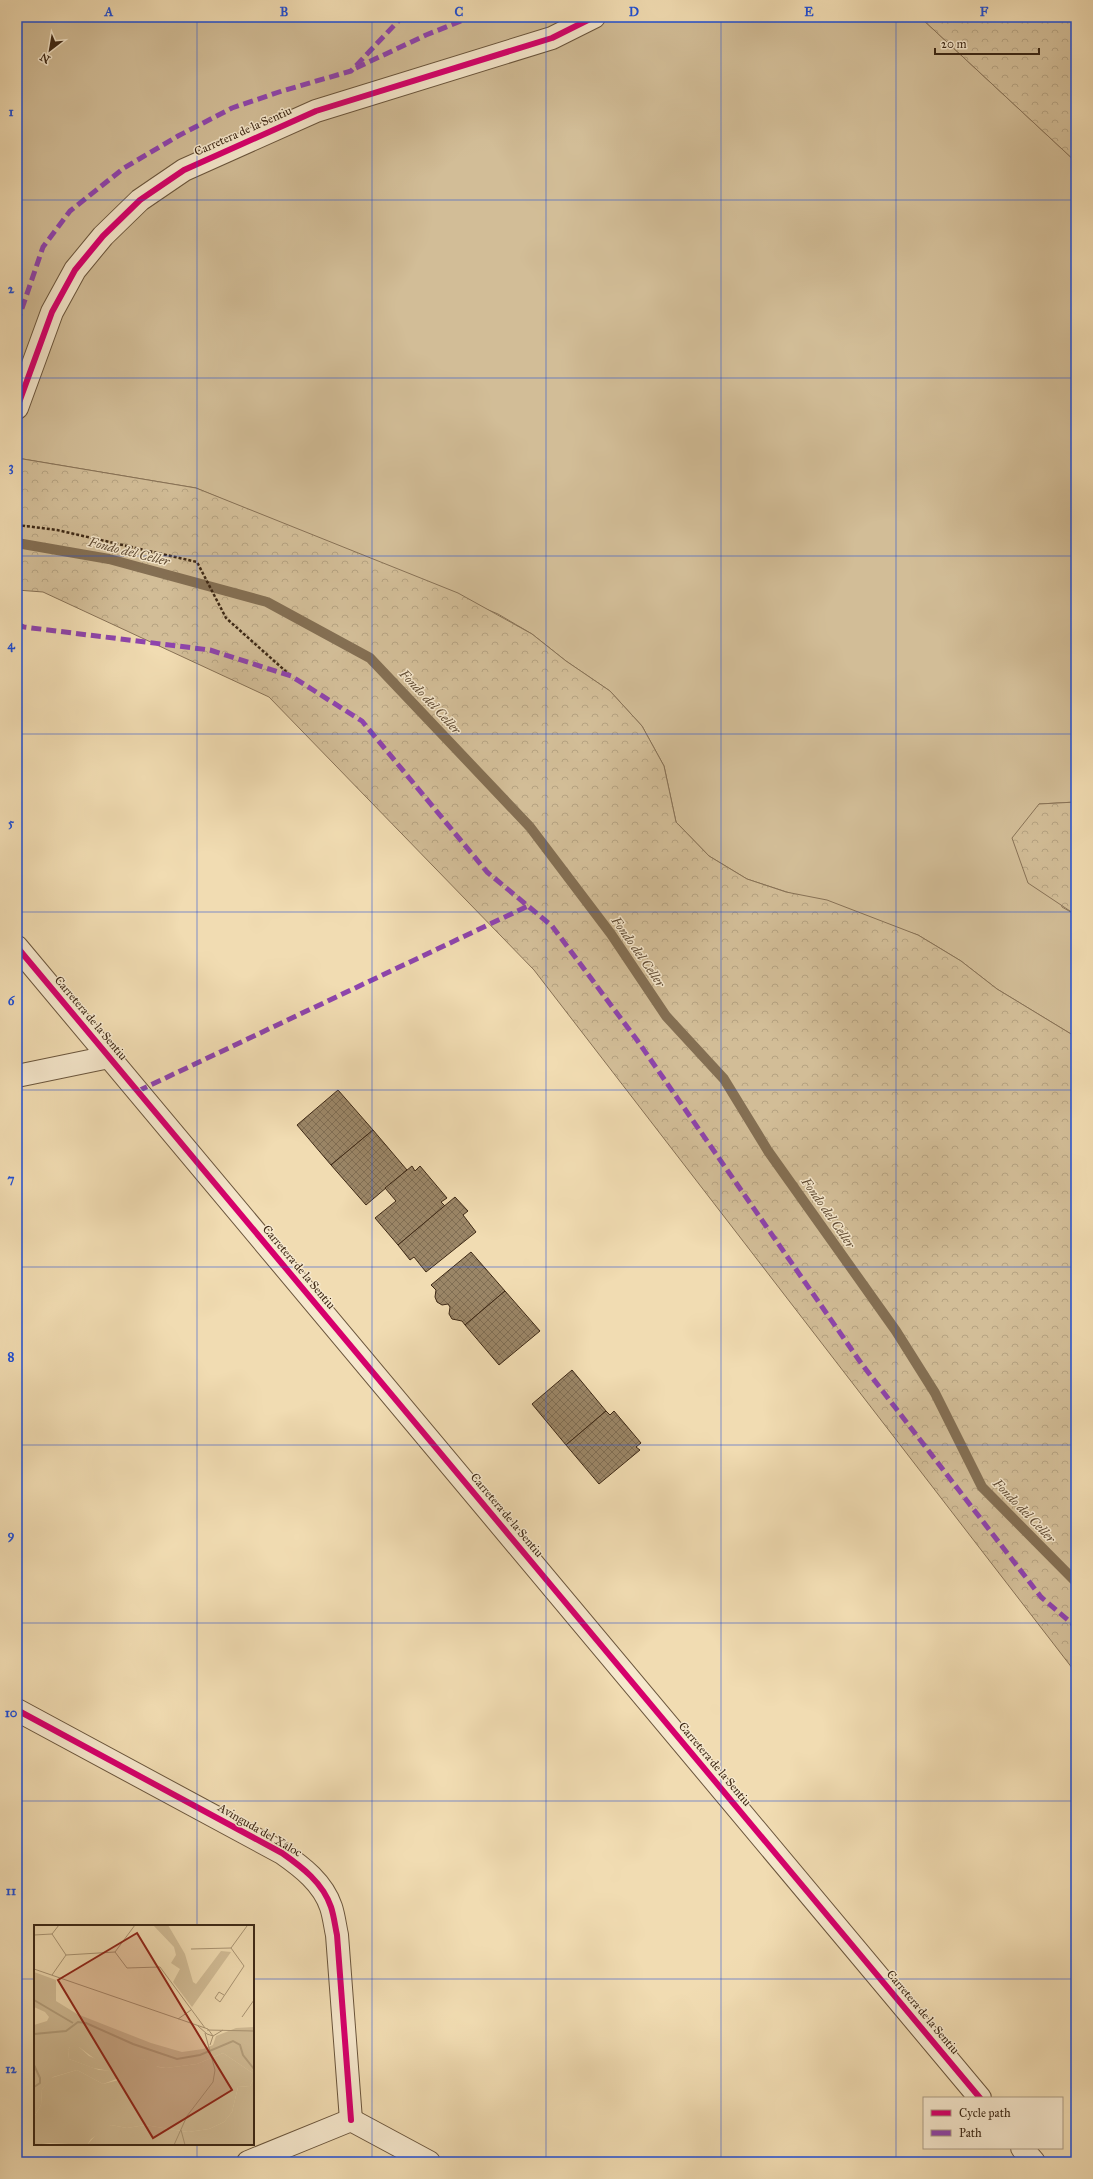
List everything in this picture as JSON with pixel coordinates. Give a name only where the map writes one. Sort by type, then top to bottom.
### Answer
[{"type":"street","name":"Carretera de la Sentiu","points":[[17,408],[52,312],[75,270],[103,236],[140,200],[178,174],[316,111],[552,38],[594,17]]},
{"type":"street","name":"Carretera de la Sentiu","points":[[17,947],[979,2097]]},
{"type":"street","points":[[17,1076],[109,1057]]},
{"type":"street","name":"Avinguda del Xaloc","points":[[17,1710],[282,1853],[302,1867],[320,1886],[331,1907],[337,1935],[350,2120]]},
{"type":"street","points":[[248,2162],[350,2120],[429,2162]]},
{"type":"street","points":[[1023,2149],[1034,2162]]},
{"type":"path","points":[[17,525],[57,530],[197,562],[226,618],[291,676]]},
{"type":"green space","points":[[17,17],[920,17],[1076,162],[1076,802],[1039,804],[1062,907],[1076,915],[1076,1037],[997,989],[961,961],[918,935],[747,879],[709,856],[676,822],[664,766],[642,726],[610,691],[566,661],[532,634],[498,614],[196,488],[17,458]]},
{"type":"green space","points":[[920,17],[1076,17],[1076,162]]},
{"type":"green space","points":[[17,458],[196,488],[458,593],[532,634],[566,661],[610,691],[642,726],[664,766],[676,822],[709,856],[747,879],[786,892],[827,900],[918,935],[961,961],[997,989],[1076,1037],[1076,1673],[534,970],[269,697],[43,592],[17,590]]},
{"type":"green space","points":[[1076,802],[1076,915],[1028,883],[1012,838],[1039,804]]},
{"type":"building","points":[[338,1090],[373,1130],[331,1165],[297,1125]]},
{"type":"building","points":[[373,1130],[407,1170],[366,1205],[331,1165]]},
{"type":"building","points":[[412,1166],[415,1171],[420,1166],[447,1198],[441,1202],[445,1206],[398,1245],[375,1218],[396,1201],[385,1188]]},
{"type":"building","points":[[455,1197],[468,1211],[463,1215],[476,1232],[426,1272],[414,1257],[410,1260],[398,1245]]},
{"type":"building","points":[[471,1252],[505,1291],[465,1325],[462,1321],[452,1319],[449,1314],[450,1307],[448,1304],[442,1305],[437,1302],[435,1297],[436,1290],[431,1285]]},
{"type":"building","points":[[505,1291],[540,1331],[499,1365],[465,1325]]},
{"type":"building","points":[[572,1370],[606,1411],[566,1445],[532,1404]]},
{"type":"building","points":[[606,1411],[610,1415],[614,1411],[641,1443],[636,1447],[640,1450],[599,1484],[566,1445]]},
{"type":"waterway","name":"Fondo del Celler","points":[[17,543],[109,559],[267,602],[370,658],[530,827],[611,934],[666,1016],[724,1079],[768,1151],[896,1331],[935,1393],[982,1487],[1076,1582]]},
{"type":"marked path","points":[[17,323],[43,247],[70,211],[124,168],[178,136],[232,108],[282,91],[351,71],[402,17]]},
{"type":"marked path","points":[[356,68],[426,35],[471,17]]},
{"type":"marked path","points":[[17,624],[24,627],[210,650],[291,676],[362,721],[487,872],[552,926],[637,1040],[861,1363],[1041,1597],[1076,1627]]},
{"type":"marked path","points":[[138,1091],[528,906]]},
{"type":"cycle path","points":[[17,408],[52,312],[75,270],[103,236],[140,200],[184,170],[316,111],[552,38],[594,17]]},
{"type":"cycle path","points":[[17,947],[979,2097]]},
{"type":"cycle path","points":[[17,1710],[282,1853],[311,1876],[323,1890],[331,1907],[337,1935],[351,2120]]}]
